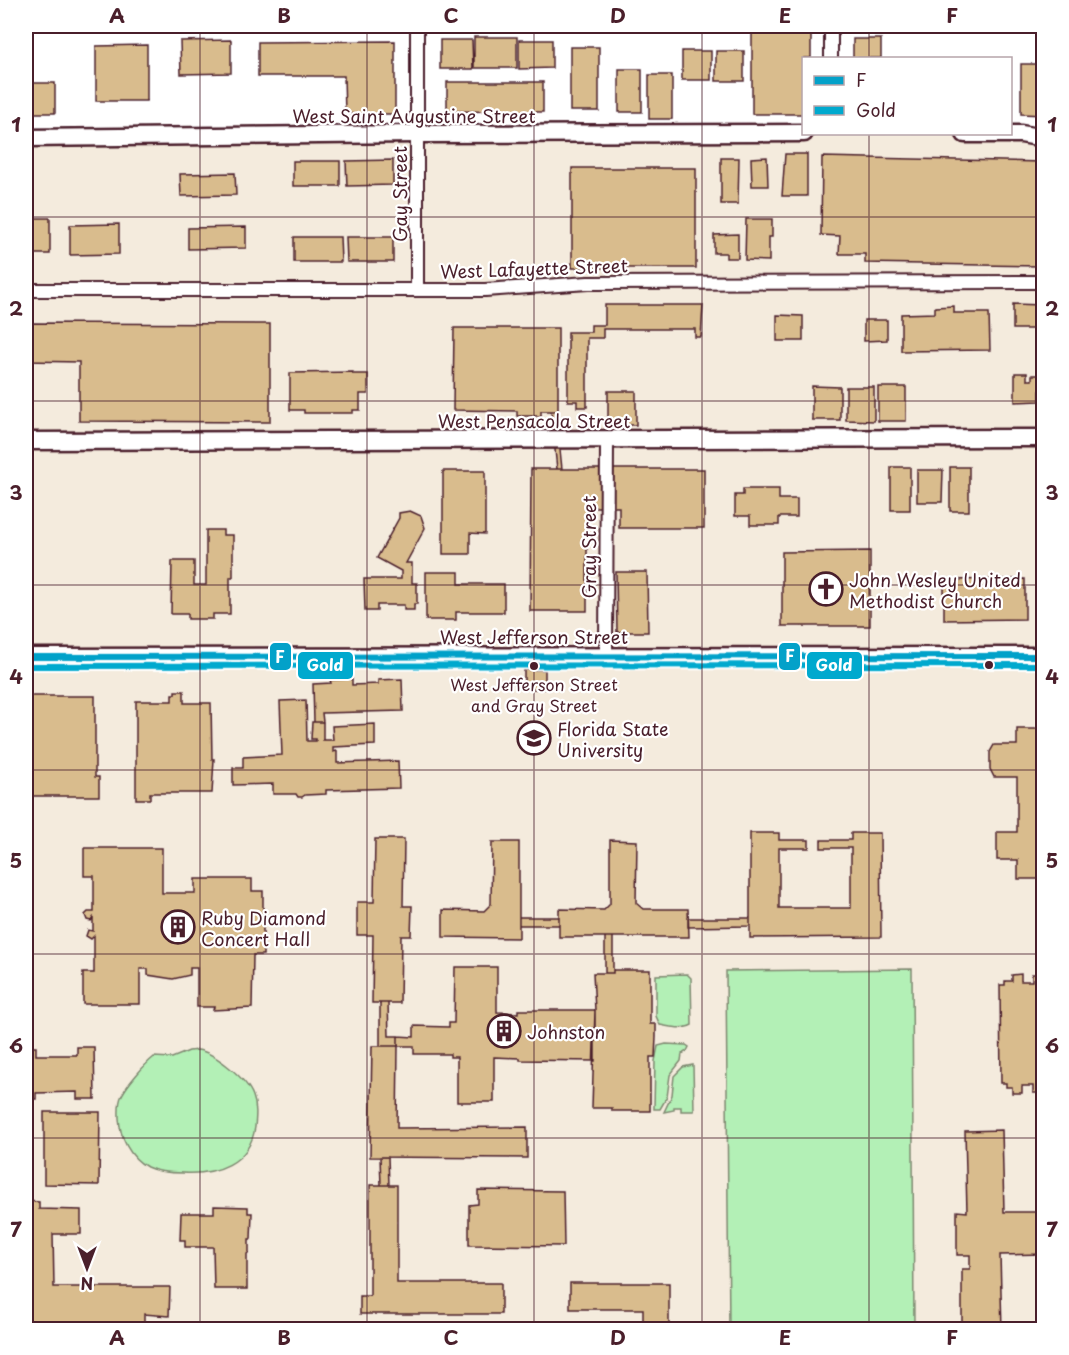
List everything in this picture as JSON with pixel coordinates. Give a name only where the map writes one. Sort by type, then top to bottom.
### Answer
[{"type":"main road","name":"West Saint Augustine Street","points":[[26,138],[417,134],[802,134]]},
{"type":"main road","points":[[1012,134],[1044,138]]},
{"type":"main road","name":"West Pensacola Street","points":[[26,441],[1044,438]]},
{"type":"main road","name":"West Jefferson Street","points":[[26,657],[1044,656]]},
{"type":"street","name":"Gay Street","points":[[417,26],[417,290]]},
{"type":"street","points":[[831,26],[831,57]]},
{"type":"street","name":"West Lafayette Street","points":[[26,290],[417,290],[501,289],[588,283],[1044,282]]},
{"type":"street","name":"Gray Street","points":[[606,440],[606,655]]},
{"type":"shaded area","points":[[847,26],[1043,26],[1044,29],[847,33]]},
{"type":"shaded area","name":"Florida State University","points":[[716,133],[1012,134],[1030,135],[1043,147],[1043,1329],[26,1329],[26,138]]},
{"type":"green space","points":[[912,969],[914,1329],[729,1329],[726,971]]},
{"type":"green space","points":[[687,974],[691,978],[692,1025],[681,1028],[660,1025],[656,1016],[656,975]]},
{"type":"green space","points":[[666,1044],[689,1047],[682,1054],[681,1061],[670,1075],[667,1097],[660,1109],[654,1109],[655,1061],[658,1046]]},
{"type":"green space","points":[[198,1050],[221,1061],[250,1089],[256,1111],[252,1140],[238,1158],[219,1169],[195,1173],[151,1169],[130,1152],[121,1132],[119,1106],[121,1098],[136,1075],[154,1057],[172,1058]]},
{"type":"green space","points":[[693,1065],[694,1111],[681,1111],[681,1107],[674,1107],[674,1110],[664,1112],[672,1095],[674,1076],[683,1067]]},
{"type":"building","points":[[752,26],[811,26],[811,57],[802,57],[802,114],[752,114]]},
{"type":"building","points":[[474,37],[517,37],[517,68],[474,68]]},
{"type":"building","points":[[853,39],[881,39],[881,57],[853,57]]},
{"type":"building","points":[[231,40],[231,73],[181,74],[180,41]]},
{"type":"building","points":[[440,40],[472,40],[473,69],[440,69]]},
{"type":"building","points":[[519,40],[552,40],[552,68],[519,69]]},
{"type":"building","points":[[395,41],[395,114],[345,114],[344,76],[258,76],[258,42]]},
{"type":"building","points":[[147,45],[147,101],[96,101],[96,46]]},
{"type":"building","points":[[570,47],[599,47],[599,111],[570,111]]},
{"type":"building","points":[[682,51],[711,51],[711,80],[682,80]]},
{"type":"building","points":[[716,51],[744,51],[744,81],[716,81]]},
{"type":"building","points":[[1021,64],[1044,64],[1044,115],[1021,114]]},
{"type":"building","points":[[619,69],[642,69],[642,112],[619,112]]},
{"type":"building","points":[[649,75],[672,75],[672,119],[649,119]]},
{"type":"building","points":[[447,82],[543,82],[543,112],[447,111]]},
{"type":"building","points":[[26,83],[55,83],[55,113],[26,113]]},
{"type":"building","points":[[785,154],[807,154],[807,196],[782,196]]},
{"type":"building","points":[[767,157],[768,186],[752,186],[751,158]]},
{"type":"building","points":[[822,157],[1043,162],[1041,266],[865,263],[865,254],[839,254],[840,236],[821,235]]},
{"type":"building","points":[[721,158],[739,158],[738,204],[721,204]]},
{"type":"building","points":[[393,160],[393,185],[347,186],[346,161]]},
{"type":"building","points":[[293,161],[340,161],[340,186],[293,186]]},
{"type":"building","points":[[572,168],[696,168],[696,268],[572,268]]},
{"type":"building","points":[[235,173],[236,195],[181,196],[180,174]]},
{"type":"building","points":[[26,218],[50,218],[50,254],[26,254]]},
{"type":"building","points":[[746,219],[772,219],[769,261],[745,260]]},
{"type":"building","points":[[119,224],[119,254],[70,255],[70,225]]},
{"type":"building","points":[[246,227],[246,248],[188,249],[188,228]]},
{"type":"building","points":[[738,234],[738,258],[726,258],[726,253],[714,253],[714,235]]},
{"type":"building","points":[[294,237],[340,237],[341,262],[294,262]]},
{"type":"building","points":[[346,237],[393,237],[393,262],[347,262]]},
{"type":"building","points":[[1013,304],[1042,305],[1042,329],[1013,329]]},
{"type":"building","points":[[605,305],[703,305],[701,337],[695,337],[695,329],[603,329],[603,338],[587,338],[587,407],[577,407],[577,401],[568,401],[568,332],[591,332],[591,325],[605,325]]},
{"type":"building","points":[[954,306],[954,313],[989,313],[990,350],[901,351],[901,314],[935,313],[935,307]]},
{"type":"building","points":[[777,315],[803,316],[803,341],[777,341]]},
{"type":"building","points":[[864,320],[887,320],[887,340],[864,341]]},
{"type":"building","points":[[26,323],[270,324],[270,422],[79,421],[79,362],[26,361]]},
{"type":"building","points":[[454,328],[558,328],[558,411],[541,411],[541,416],[517,416],[517,411],[453,410]]},
{"type":"building","points":[[353,372],[353,374],[368,374],[368,394],[360,394],[360,410],[353,410],[353,413],[304,413],[304,410],[290,410],[290,373]]},
{"type":"building","points":[[1015,373],[1027,373],[1027,380],[1032,380],[1032,375],[1040,375],[1040,380],[1043,380],[1043,391],[1040,391],[1040,401],[1015,402]]},
{"type":"building","points":[[812,386],[840,387],[840,420],[812,420]]},
{"type":"building","points":[[846,387],[874,387],[874,421],[846,420]]},
{"type":"building","points":[[878,387],[906,387],[906,421],[878,421]]},
{"type":"building","points":[[608,391],[636,391],[636,425],[608,425]]},
{"type":"building","points":[[551,411],[556,411],[562,469],[557,469]]},
{"type":"building","points":[[891,467],[910,467],[910,510],[891,510]]},
{"type":"building","points":[[950,467],[969,467],[969,511],[950,511]]},
{"type":"building","points":[[531,469],[704,469],[704,528],[619,528],[619,507],[587,507],[587,611],[530,611]]},
{"type":"building","points":[[917,470],[943,470],[942,502],[917,502]]},
{"type":"building","points":[[443,471],[485,471],[485,534],[470,533],[470,554],[443,554]]},
{"type":"building","points":[[743,489],[779,489],[779,499],[797,499],[797,517],[779,517],[779,525],[750,525],[750,516],[735,516],[735,495],[743,495]]},
{"type":"building","points":[[410,511],[421,516],[425,528],[406,563],[412,563],[412,583],[417,583],[417,604],[414,604],[414,610],[404,610],[404,605],[377,605],[377,611],[365,611],[364,579],[401,579],[401,571],[377,558],[399,518],[399,513]]},
{"type":"building","points":[[206,530],[223,530],[223,535],[233,535],[230,614],[213,614],[213,619],[188,619],[188,614],[171,614],[172,561],[194,561],[194,585],[206,585]]},
{"type":"building","name":"John Wesley United Methodist Church","points":[[870,551],[870,626],[782,626],[782,552]]},
{"type":"building","points":[[426,572],[459,572],[459,584],[504,584],[504,612],[456,612],[456,620],[426,620]]},
{"type":"building","points":[[616,572],[647,572],[648,632],[617,632]]},
{"type":"building","points":[[1025,579],[1025,619],[944,620],[944,580]]},
{"type":"building","points":[[524,670],[545,670],[545,689],[524,689]]},
{"type":"building","points":[[352,679],[352,685],[378,684],[378,680],[402,679],[403,711],[322,713],[323,722],[314,722],[313,684],[331,683],[330,680]]},
{"type":"building","points":[[175,691],[184,691],[184,703],[211,703],[212,759],[214,759],[212,793],[150,793],[150,799],[136,799],[136,701],[172,701],[172,694],[175,694]]},
{"type":"building","points":[[26,696],[95,696],[95,777],[99,777],[99,796],[26,796]]},
{"type":"building","points":[[306,700],[307,741],[316,741],[316,739],[311,739],[312,722],[323,722],[323,740],[333,740],[332,726],[375,724],[375,745],[333,747],[333,752],[337,751],[337,763],[398,761],[399,788],[326,790],[326,794],[298,797],[296,794],[273,794],[273,784],[233,785],[233,768],[243,768],[243,757],[282,755],[280,701]]},
{"type":"building","points":[[1017,729],[1044,729],[1044,879],[1018,879],[1018,860],[997,860],[997,832],[1017,832],[1017,777],[994,777],[990,769],[990,752],[994,745],[1017,745]]},
{"type":"building","points":[[750,833],[779,833],[779,840],[809,840],[809,848],[779,848],[779,908],[851,908],[851,848],[821,848],[821,840],[851,840],[851,833],[880,833],[881,937],[750,938]]},
{"type":"building","points":[[375,839],[404,839],[403,906],[412,906],[411,936],[401,936],[400,1003],[372,1003],[373,935],[357,935],[357,902],[374,902]]},
{"type":"building","points":[[610,840],[637,841],[636,903],[643,909],[688,909],[689,937],[559,937],[559,909],[604,910],[610,904]]},
{"type":"building","points":[[492,842],[519,842],[519,938],[443,937],[443,910],[484,911],[491,904]]},
{"type":"building","name":"Ruby Diamond Concert Hall","points":[[84,848],[162,848],[162,893],[195,893],[195,879],[252,879],[252,891],[263,891],[263,955],[253,955],[252,1008],[213,1010],[214,1007],[197,1007],[197,968],[190,968],[190,975],[173,979],[148,975],[148,969],[140,969],[140,1004],[83,1004],[83,973],[94,973],[94,936],[91,939],[86,936],[88,930],[93,931],[93,918],[91,921],[87,920],[85,915],[88,912],[94,912],[94,876],[84,876]]},
{"type":"building","points":[[519,917],[559,917],[559,925],[519,925]]},
{"type":"building","points":[[688,918],[750,918],[750,926],[688,927]]},
{"type":"building","points":[[605,937],[613,937],[613,973],[605,973]]},
{"type":"building","name":"Johnston","points":[[455,967],[497,967],[497,1012],[595,1010],[595,1061],[520,1060],[520,1058],[494,1057],[494,1102],[457,1102],[457,1057],[450,1057],[450,1054],[414,1054],[414,1046],[398,1046],[398,1036],[414,1037],[414,1026],[449,1027],[449,1023],[454,1023]]},
{"type":"building","name":"Johnston","points":[[613,970],[650,970],[650,1024],[656,1024],[656,1037],[655,1057],[650,1057],[650,1111],[612,1111],[612,1108],[592,1108],[595,1010],[593,973],[613,973]]},
{"type":"building","points":[[1021,974],[1021,981],[1032,981],[1032,974],[1041,974],[1041,981],[1044,981],[1044,1086],[1042,1086],[1042,1093],[1033,1093],[1033,1086],[1022,1086],[1022,1093],[1012,1093],[1012,1087],[1006,1087],[1006,1083],[1001,1083],[1000,985],[1005,985],[1005,981],[1012,981],[1012,975]]},
{"type":"building","points":[[380,1003],[388,1003],[389,1036],[398,1036],[398,1046],[380,1046]]},
{"type":"building","points":[[372,1046],[398,1046],[397,1128],[527,1127],[527,1158],[370,1157]]},
{"type":"building","points":[[26,1047],[36,1047],[36,1055],[77,1055],[77,1047],[94,1047],[95,1099],[77,1099],[77,1092],[36,1093],[36,1099],[26,1099]]},
{"type":"building","points":[[44,1112],[100,1112],[99,1185],[44,1184]]},
{"type":"building","points":[[1002,1130],[1004,1212],[1044,1212],[1044,1254],[1000,1255],[1002,1330],[962,1330],[962,1269],[970,1269],[970,1255],[957,1255],[957,1211],[967,1212],[965,1131]]},
{"type":"building","points":[[380,1157],[388,1157],[389,1185],[381,1185]]},
{"type":"building","points":[[370,1185],[397,1185],[397,1283],[501,1283],[501,1314],[360,1314],[360,1296],[370,1296]]},
{"type":"building","points":[[478,1190],[563,1191],[564,1246],[469,1245],[469,1205],[478,1204]]},
{"type":"building","points":[[26,1201],[39,1202],[39,1209],[81,1210],[81,1234],[53,1234],[54,1287],[170,1287],[169,1316],[144,1314],[144,1330],[26,1330]]},
{"type":"building","points":[[214,1206],[248,1207],[248,1213],[252,1213],[251,1239],[249,1239],[247,1254],[247,1289],[214,1289],[213,1247],[185,1247],[185,1240],[180,1240],[181,1213],[214,1213]]},
{"type":"building","points":[[570,1283],[669,1283],[669,1330],[643,1330],[643,1309],[570,1309]]},
{"type":"transit line","name":"F","points":[[26,657],[1044,656]]},
{"type":"transit line","name":"Gold","points":[[26,666],[1044,665]]},
{"type":"place","name":"John Wesley United Methodist Church","points":[[826,589]]},
{"type":"place","name":"West Jefferson Street and Gray Street","points":[[534,666]]},
{"type":"place","name":"Florida State University","points":[[534,738]]},
{"type":"place","name":"Ruby Diamond Concert Hall","points":[[178,927]]},
{"type":"place","name":"Johnston","points":[[504,1031]]}]
